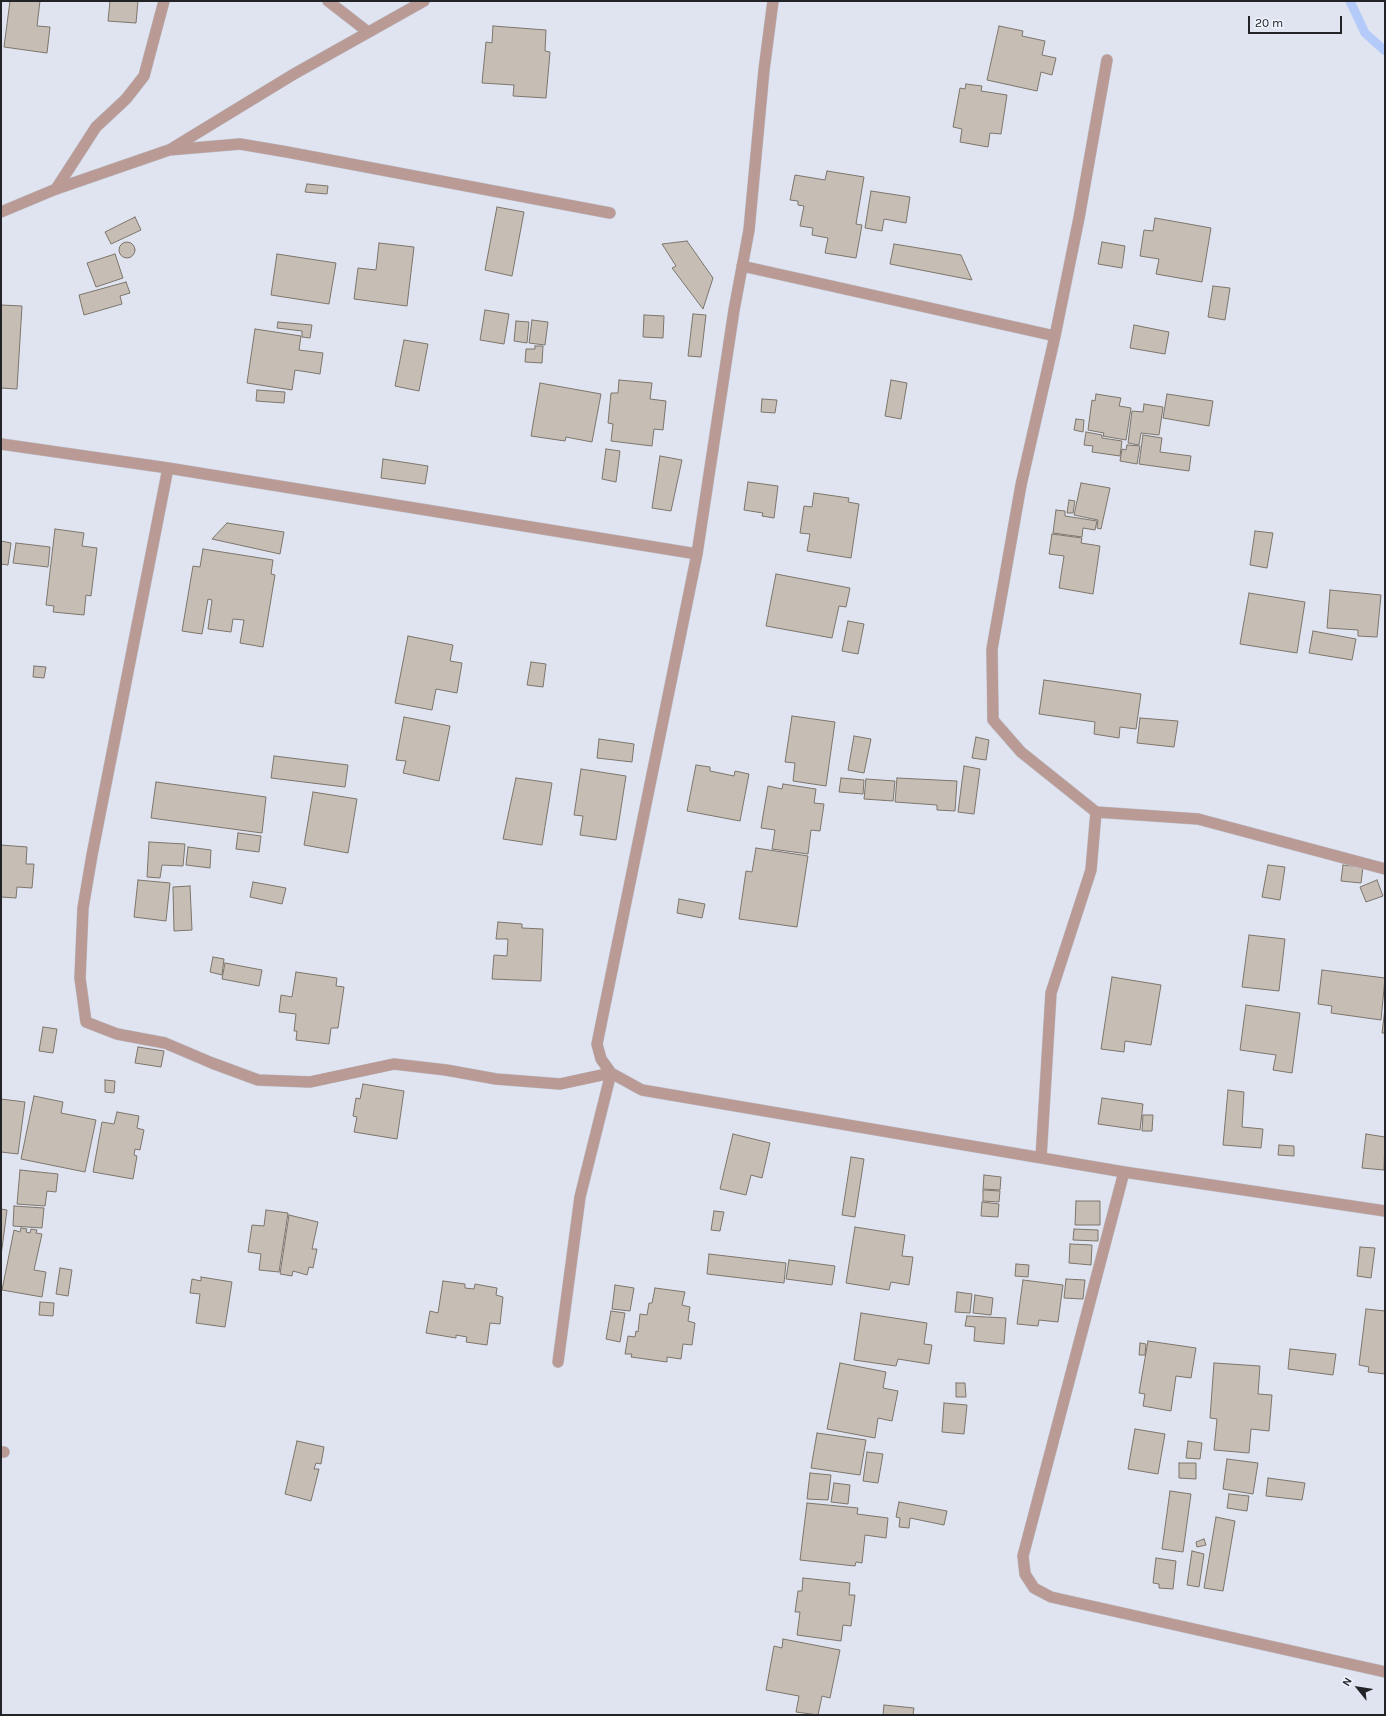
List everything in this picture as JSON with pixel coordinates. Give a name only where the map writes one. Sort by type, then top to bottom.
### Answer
[{"type":"street","points":[[56,189],[96,127],[126,99],[144,76],[164,1]]},
{"type":"street","points":[[328,1],[368,32]]},
{"type":"street","points":[[1,212],[56,189],[169,150],[294,74],[424,1]]},
{"type":"street","points":[[773,1],[749,230],[734,310],[697,554],[597,1044],[601,1059],[611,1073],[642,1090],[1124,1172],[1385,1211]]},
{"type":"street","points":[[1107,60],[1079,218],[1055,336],[1021,485],[992,649],[993,720],[1021,752],[1096,812],[1198,819],[1385,869]]},
{"type":"street","points":[[169,150],[240,144],[610,213]]},
{"type":"street","points":[[742,266],[1055,336]]},
{"type":"street","points":[[1,444],[168,468],[697,554]]},
{"type":"street","points":[[168,468],[83,908],[80,978],[86,1022],[117,1034],[164,1043],[258,1080],[310,1082],[394,1064],[446,1070],[496,1080],[560,1084],[611,1073]]},
{"type":"street","points":[[1041,1158],[1051,993],[1091,870],[1096,812]]},
{"type":"street","points":[[558,1362],[580,1197],[611,1073]]},
{"type":"street","points":[[1124,1172],[1023,1556],[1024,1574],[1034,1588],[1051,1596],[1385,1672]]},
{"type":"building","points":[[10,1],[40,1],[37,26],[50,27],[47,53],[4,47]]},
{"type":"building","points":[[110,1],[138,1],[136,23],[108,21]]},
{"type":"building","points":[[493,26],[546,30],[545,51],[550,52],[546,98],[513,96],[514,85],[482,83],[486,42],[492,43]]},
{"type":"building","points":[[999,26],[1023,31],[1022,36],[1045,41],[1042,55],[1056,58],[1052,75],[1041,72],[1037,91],[987,80]]},
{"type":"building","points":[[966,84],[982,86],[981,91],[1007,95],[1001,134],[990,133],[988,147],[960,142],[962,129],[953,127],[960,88],[965,89]]},
{"type":"building","points":[[827,171],[864,177],[856,224],[862,225],[856,258],[825,253],[828,238],[812,235],[813,228],[800,226],[804,206],[798,205],[798,201],[790,200],[795,175],[825,180]]},
{"type":"building","points":[[307,184],[328,186],[327,194],[305,192]]},
{"type":"building","points":[[871,191],[910,197],[906,223],[884,219],[882,231],[865,228]]},
{"type":"building","points":[[497,207],[524,212],[512,276],[485,270]]},
{"type":"building","points":[[135,217],[141,230],[111,244],[105,232]]},
{"type":"building","points":[[1155,218],[1211,228],[1202,282],[1156,274],[1159,259],[1140,256],[1144,230],[1153,231]]},
{"type":"building","points":[[687,241],[713,278],[703,309],[672,268],[676,266],[662,244]]},
{"type":"building","points":[[127,242],[134,247],[135,250],[130,257],[127,258],[120,253],[119,250],[124,243]]},
{"type":"building","points":[[1102,242],[1125,246],[1122,268],[1098,264]]},
{"type":"building","points":[[379,243],[414,247],[407,306],[354,299],[358,268],[376,270]]},
{"type":"building","points":[[894,244],[961,255],[972,280],[890,264]]},
{"type":"building","points":[[115,254],[123,278],[96,287],[87,263]]},
{"type":"building","points":[[277,254],[336,263],[329,304],[271,295]]},
{"type":"building","points":[[126,282],[130,293],[120,296],[122,304],[84,315],[79,295]]},
{"type":"building","points":[[1213,286],[1230,288],[1225,320],[1208,317]]},
{"type":"building","points":[[1,305],[22,306],[17,389],[1,388]]},
{"type":"building","points":[[485,310],[509,314],[504,344],[480,340]]},
{"type":"building","points":[[693,314],[706,315],[701,357],[688,356]]},
{"type":"building","points":[[644,315],[664,316],[663,338],[643,337]]},
{"type":"building","points":[[532,320],[548,322],[545,345],[529,343]]},
{"type":"building","points":[[516,321],[529,322],[527,343],[514,341]]},
{"type":"building","points":[[278,322],[312,325],[310,338],[302,337],[302,331],[277,328]]},
{"type":"building","points":[[1134,325],[1169,332],[1165,354],[1130,348]]},
{"type":"building","points":[[255,329],[301,336],[299,350],[323,353],[320,374],[295,370],[292,390],[247,383]]},
{"type":"building","points":[[404,340],[428,344],[419,391],[395,386]]},
{"type":"building","points":[[535,346],[543,346],[542,363],[525,362],[526,349],[535,349]]},
{"type":"building","points":[[619,380],[652,383],[650,399],[666,401],[663,430],[654,429],[652,446],[611,441],[613,424],[608,423],[611,393],[618,393]]},
{"type":"building","points":[[891,380],[907,383],[901,419],[885,416]]},
{"type":"building","points":[[540,383],[601,394],[592,442],[566,437],[565,441],[531,436]]},
{"type":"building","points":[[257,390],[285,392],[284,403],[256,401]]},
{"type":"building","points":[[1096,394],[1121,398],[1119,406],[1131,408],[1126,440],[1103,436],[1104,433],[1088,430],[1092,400],[1095,401]]},
{"type":"building","points":[[1167,394],[1213,401],[1209,426],[1163,418]]},
{"type":"building","points":[[762,399],[777,400],[775,413],[761,412]]},
{"type":"building","points":[[1144,404],[1163,407],[1159,435],[1141,433],[1139,445],[1128,443],[1132,411],[1143,412]]},
{"type":"building","points":[[1076,419],[1084,420],[1083,432],[1074,430]]},
{"type":"building","points":[[1086,432],[1102,435],[1102,438],[1122,441],[1120,456],[1092,452],[1093,446],[1084,445]]},
{"type":"building","points":[[1143,435],[1162,438],[1160,452],[1191,456],[1189,471],[1139,464]]},
{"type":"building","points":[[1127,445],[1140,446],[1137,464],[1120,461],[1122,449],[1126,450]]},
{"type":"building","points":[[606,449],[620,451],[616,482],[602,479]]},
{"type":"building","points":[[660,456],[682,460],[671,511],[652,508]]},
{"type":"building","points":[[383,459],[428,466],[425,484],[381,478]]},
{"type":"building","points":[[748,482],[778,486],[774,518],[762,516],[763,513],[744,510]]},
{"type":"building","points":[[1081,483],[1110,488],[1101,529],[1097,528],[1098,520],[1074,515]]},
{"type":"building","points":[[814,493],[849,498],[848,502],[859,504],[851,558],[807,551],[810,534],[800,533],[804,506],[812,507]]},
{"type":"building","points":[[1069,500],[1075,501],[1073,513],[1067,513]]},
{"type":"building","points":[[1056,510],[1065,511],[1065,516],[1097,521],[1095,530],[1083,528],[1082,537],[1053,533]]},
{"type":"building","points":[[227,523],[284,532],[280,554],[212,539]]},
{"type":"building","points":[[55,529],[84,533],[82,546],[97,548],[91,596],[86,595],[84,615],[53,612],[54,606],[46,605]]},
{"type":"building","points":[[1255,531],[1273,533],[1267,568],[1250,565]]},
{"type":"building","points":[[1052,534],[1082,538],[1081,543],[1100,546],[1093,594],[1059,588],[1064,556],[1049,554]]},
{"type":"building","points":[[1,541],[11,543],[8,565],[1,564]]},
{"type":"building","points":[[16,543],[50,547],[48,567],[13,563]]},
{"type":"building","points":[[203,549],[273,560],[271,574],[275,575],[263,647],[240,643],[244,620],[233,619],[231,632],[208,629],[212,600],[208,599],[202,634],[182,631],[193,566],[200,567]]},
{"type":"building","points":[[776,574],[850,588],[846,607],[839,606],[832,638],[766,626]]},
{"type":"building","points":[[1330,590],[1381,595],[1377,637],[1358,636],[1358,630],[1327,628]]},
{"type":"building","points":[[1249,593],[1305,602],[1297,653],[1240,644]]},
{"type":"building","points":[[848,621],[864,624],[858,654],[842,651]]},
{"type":"building","points":[[1313,631],[1356,639],[1352,660],[1309,653]]},
{"type":"building","points":[[408,636],[453,645],[450,661],[462,663],[457,693],[436,689],[432,710],[395,703]]},
{"type":"building","points":[[531,662],[546,664],[543,687],[527,685]]},
{"type":"building","points":[[34,666],[46,667],[44,678],[33,677]]},
{"type":"building","points":[[1044,680],[1141,694],[1136,729],[1120,727],[1119,738],[1094,734],[1095,722],[1039,714]]},
{"type":"building","points":[[792,716],[835,722],[826,786],[793,781],[795,763],[785,762]]},
{"type":"building","points":[[404,717],[450,726],[439,781],[403,773],[406,761],[396,760]]},
{"type":"building","points":[[1140,718],[1178,721],[1174,747],[1137,743]]},
{"type":"building","points":[[854,736],[871,739],[864,773],[848,770]]},
{"type":"building","points":[[976,737],[989,740],[986,760],[972,758]]},
{"type":"building","points":[[599,739],[634,744],[632,762],[597,758]]},
{"type":"building","points":[[274,756],[348,765],[345,787],[271,778]]},
{"type":"building","points":[[696,765],[710,767],[710,771],[734,776],[735,771],[749,774],[740,821],[687,811]]},
{"type":"building","points":[[964,766],[980,769],[974,814],[958,812]]},
{"type":"building","points":[[581,769],[626,776],[616,840],[580,835],[583,816],[574,815]]},
{"type":"building","points":[[516,778],[552,783],[542,845],[503,839]]},
{"type":"building","points":[[841,778],[864,780],[863,794],[839,792]]},
{"type":"building","points":[[897,778],[957,781],[955,811],[937,810],[937,805],[895,802]]},
{"type":"building","points":[[866,779],[895,781],[893,801],[864,799]]},
{"type":"building","points":[[156,782],[266,797],[262,833],[151,818]]},
{"type":"building","points":[[783,784],[816,789],[814,803],[824,804],[820,831],[811,830],[808,854],[772,849],[775,830],[761,828],[768,786],[782,789]]},
{"type":"building","points":[[313,792],[357,799],[348,853],[304,845]]},
{"type":"building","points":[[238,833],[261,836],[259,852],[236,849]]},
{"type":"building","points":[[149,842],[185,844],[183,866],[162,865],[160,878],[147,877]]},
{"type":"building","points":[[1,845],[27,847],[26,864],[34,864],[32,888],[17,887],[16,898],[1,897]]},
{"type":"building","points":[[188,847],[211,850],[210,868],[186,865]]},
{"type":"building","points":[[756,848],[808,856],[797,927],[739,919],[746,871],[752,872]]},
{"type":"building","points":[[1268,865],[1285,867],[1280,900],[1262,897]]},
{"type":"building","points":[[1343,865],[1363,867],[1361,883],[1341,881]]},
{"type":"building","points":[[138,880],[170,883],[166,921],[134,917]]},
{"type":"building","points":[[1377,880],[1383,896],[1366,902],[1360,887]]},
{"type":"building","points":[[253,882],[286,888],[282,904],[250,897]]},
{"type":"building","points":[[190,886],[192,930],[174,931],[173,887]]},
{"type":"building","points":[[679,899],[705,904],[702,918],[677,913]]},
{"type":"building","points":[[498,922],[522,924],[522,928],[543,929],[541,981],[492,979],[494,955],[507,956],[508,939],[496,939]]},
{"type":"building","points":[[1249,935],[1285,939],[1279,991],[1242,987]]},
{"type":"building","points":[[213,957],[224,959],[222,975],[210,972]]},
{"type":"building","points":[[225,963],[262,970],[259,986],[222,979]]},
{"type":"building","points":[[1322,970],[1385,978],[1381,1020],[1331,1013],[1332,1006],[1318,1004]]},
{"type":"building","points":[[296,972],[337,978],[336,986],[344,987],[338,1028],[331,1028],[329,1044],[296,1040],[297,1031],[294,1031],[296,1014],[279,1012],[281,995],[292,997]]},
{"type":"building","points":[[1112,977],[1161,985],[1151,1045],[1125,1041],[1124,1052],[1101,1049]]},
{"type":"building","points":[[1246,1005],[1300,1013],[1292,1073],[1273,1070],[1276,1055],[1240,1050]]},
{"type":"building","points":[[1385,1008],[1385,1033],[1382,1033]]},
{"type":"building","points":[[43,1027],[57,1029],[53,1053],[39,1051]]},
{"type":"building","points":[[138,1047],[164,1051],[161,1067],[135,1063]]},
{"type":"building","points":[[105,1080],[115,1081],[114,1093],[105,1092]]},
{"type":"building","points":[[363,1084],[404,1091],[397,1139],[354,1132],[357,1117],[353,1116],[356,1098],[360,1099]]},
{"type":"building","points":[[1228,1090],[1244,1092],[1242,1127],[1263,1129],[1261,1148],[1223,1145]]},
{"type":"building","points":[[34,1096],[63,1102],[61,1113],[96,1120],[85,1172],[21,1159]]},
{"type":"building","points":[[1102,1098],[1143,1104],[1140,1130],[1098,1124]]},
{"type":"building","points":[[1,1099],[25,1102],[18,1154],[1,1152]]},
{"type":"building","points":[[117,1112],[139,1116],[137,1128],[144,1130],[140,1150],[135,1149],[134,1155],[137,1156],[133,1179],[93,1172],[102,1122],[114,1124]]},
{"type":"building","points":[[1143,1115],[1153,1115],[1152,1131],[1142,1131]]},
{"type":"building","points":[[733,1134],[770,1143],[762,1178],[751,1175],[746,1195],[720,1189]]},
{"type":"building","points":[[1366,1134],[1385,1137],[1384,1170],[1362,1168]]},
{"type":"building","points":[[1279,1145],[1294,1146],[1294,1156],[1278,1155]]},
{"type":"building","points":[[851,1157],[864,1159],[855,1217],[842,1215]]},
{"type":"building","points":[[20,1170],[58,1174],[56,1192],[47,1191],[45,1206],[17,1204]]},
{"type":"building","points":[[984,1175],[1001,1177],[1000,1190],[983,1189]]},
{"type":"building","points":[[983,1190],[1000,1191],[999,1202],[983,1201]]},
{"type":"building","points":[[1076,1201],[1100,1201],[1100,1225],[1075,1225]]},
{"type":"building","points":[[982,1202],[999,1204],[998,1217],[981,1216]]},
{"type":"building","points":[[14,1206],[44,1208],[42,1228],[13,1226]]},
{"type":"building","points":[[1,1209],[7,1210],[1,1256]]},
{"type":"building","points":[[266,1210],[288,1213],[279,1272],[259,1270],[261,1254],[248,1252],[252,1225],[264,1226]]},
{"type":"building","points":[[714,1211],[724,1212],[720,1231],[711,1230]]},
{"type":"building","points":[[289,1215],[318,1222],[312,1249],[317,1249],[313,1268],[309,1267],[307,1275],[293,1271],[292,1276],[280,1274]]},
{"type":"building","points":[[855,1227],[905,1235],[902,1256],[913,1257],[909,1285],[891,1282],[889,1290],[846,1283]]},
{"type":"building","points":[[21,1228],[27,1229],[26,1232],[30,1233],[31,1229],[37,1230],[36,1233],[42,1234],[34,1270],[46,1272],[42,1297],[2,1290],[14,1230],[20,1232]]},
{"type":"building","points":[[1074,1229],[1098,1230],[1098,1241],[1073,1240]]},
{"type":"building","points":[[1070,1244],[1092,1245],[1091,1265],[1069,1263]]},
{"type":"building","points":[[1360,1247],[1375,1248],[1371,1278],[1357,1276]]},
{"type":"building","points":[[709,1254],[786,1263],[784,1283],[707,1274]]},
{"type":"building","points":[[789,1260],[835,1266],[832,1285],[786,1279]]},
{"type":"building","points":[[1016,1264],[1029,1265],[1028,1277],[1015,1276]]},
{"type":"building","points":[[60,1268],[72,1270],[68,1296],[56,1294]]},
{"type":"building","points":[[201,1277],[232,1282],[225,1327],[196,1323],[200,1294],[190,1293],[192,1279],[201,1281]]},
{"type":"building","points":[[1066,1279],[1085,1280],[1083,1299],[1064,1298]]},
{"type":"building","points":[[1023,1280],[1063,1285],[1058,1322],[1039,1320],[1038,1326],[1017,1324]]},
{"type":"building","points":[[443,1281],[465,1284],[465,1288],[474,1289],[475,1284],[497,1288],[496,1295],[503,1297],[500,1324],[490,1323],[487,1345],[466,1342],[467,1337],[456,1335],[456,1338],[426,1333],[430,1311],[438,1313]]},
{"type":"building","points":[[615,1285],[634,1288],[630,1311],[612,1309]]},
{"type":"building","points":[[655,1288],[685,1292],[682,1305],[690,1307],[688,1321],[695,1323],[692,1345],[683,1344],[681,1359],[667,1357],[667,1362],[631,1357],[632,1354],[625,1354],[628,1336],[635,1337],[636,1331],[638,1332],[640,1314],[647,1315],[649,1303],[652,1303]]},
{"type":"building","points":[[957,1292],[972,1294],[970,1313],[955,1312]]},
{"type":"building","points":[[975,1295],[993,1298],[991,1315],[973,1313]]},
{"type":"building","points":[[40,1302],[54,1303],[53,1316],[39,1315]]},
{"type":"building","points":[[1366,1309],[1385,1311],[1385,1374],[1368,1372],[1369,1367],[1359,1365]]},
{"type":"building","points":[[611,1311],[625,1313],[620,1342],[606,1339]]},
{"type":"building","points":[[861,1313],[927,1323],[924,1344],[932,1345],[929,1364],[898,1359],[896,1366],[854,1360]]},
{"type":"building","points":[[967,1316],[1006,1318],[1004,1344],[974,1341],[975,1327],[965,1326]]},
{"type":"building","points":[[1148,1341],[1196,1348],[1191,1378],[1176,1376],[1171,1411],[1143,1406],[1145,1394],[1139,1393]]},
{"type":"building","points":[[1140,1343],[1146,1344],[1145,1355],[1139,1355]]},
{"type":"building","points":[[1290,1349],[1336,1354],[1333,1375],[1288,1369]]},
{"type":"building","points":[[840,1363],[886,1372],[883,1388],[898,1391],[892,1421],[878,1418],[875,1438],[827,1429]]},
{"type":"building","points":[[1214,1363],[1260,1366],[1258,1394],[1272,1395],[1269,1431],[1251,1429],[1249,1453],[1214,1450],[1217,1419],[1210,1418]]},
{"type":"building","points":[[956,1383],[965,1383],[966,1397],[956,1397]]},
{"type":"building","points":[[944,1403],[967,1405],[964,1434],[942,1432]]},
{"type":"building","points":[[1135,1429],[1165,1434],[1158,1474],[1128,1469]]},
{"type":"building","points":[[817,1433],[866,1440],[860,1475],[811,1468]]},
{"type":"building","points":[[297,1441],[324,1447],[321,1464],[316,1463],[314,1469],[319,1469],[311,1501],[285,1494]]},
{"type":"building","points":[[1188,1441],[1202,1443],[1200,1459],[1186,1458]]},
{"type":"building","points":[[867,1452],[883,1454],[878,1483],[863,1481]]},
{"type":"building","points":[[1227,1459],[1258,1463],[1253,1494],[1223,1489]]},
{"type":"building","points":[[1179,1463],[1196,1463],[1196,1479],[1179,1478]]},
{"type":"building","points":[[810,1473],[831,1475],[828,1500],[807,1499]]},
{"type":"building","points":[[1268,1478],[1305,1483],[1302,1500],[1266,1496]]},
{"type":"building","points":[[834,1483],[850,1485],[848,1504],[831,1502]]},
{"type":"building","points":[[1170,1491],[1191,1494],[1183,1552],[1162,1549]]},
{"type":"building","points":[[1229,1494],[1249,1496],[1247,1511],[1227,1508]]},
{"type":"building","points":[[899,1502],[947,1511],[944,1525],[910,1518],[909,1528],[899,1527],[900,1518],[896,1517]]},
{"type":"building","points":[[807,1503],[858,1508],[857,1514],[888,1518],[886,1538],[865,1535],[862,1563],[856,1562],[855,1566],[800,1560]]},
{"type":"building","points":[[1216,1517],[1235,1521],[1223,1591],[1204,1588]]},
{"type":"building","points":[[1204,1539],[1206,1545],[1197,1547],[1196,1542]]},
{"type":"building","points":[[1192,1551],[1204,1554],[1199,1587],[1187,1585]]},
{"type":"building","points":[[1156,1558],[1176,1561],[1173,1589],[1159,1588],[1159,1584],[1153,1583]]},
{"type":"building","points":[[803,1578],[850,1583],[849,1595],[855,1595],[851,1626],[843,1625],[841,1641],[797,1635],[800,1612],[795,1612],[798,1591],[802,1591]]},
{"type":"building","points":[[783,1639],[840,1650],[830,1698],[822,1696],[818,1715],[796,1712],[799,1696],[766,1690],[774,1646],[782,1648]]},
{"type":"building","points":[[884,1705],[914,1708],[913,1715],[883,1715]]},
{"type":"waterway","points":[[1350,1],[1365,33],[1385,51]]}]
